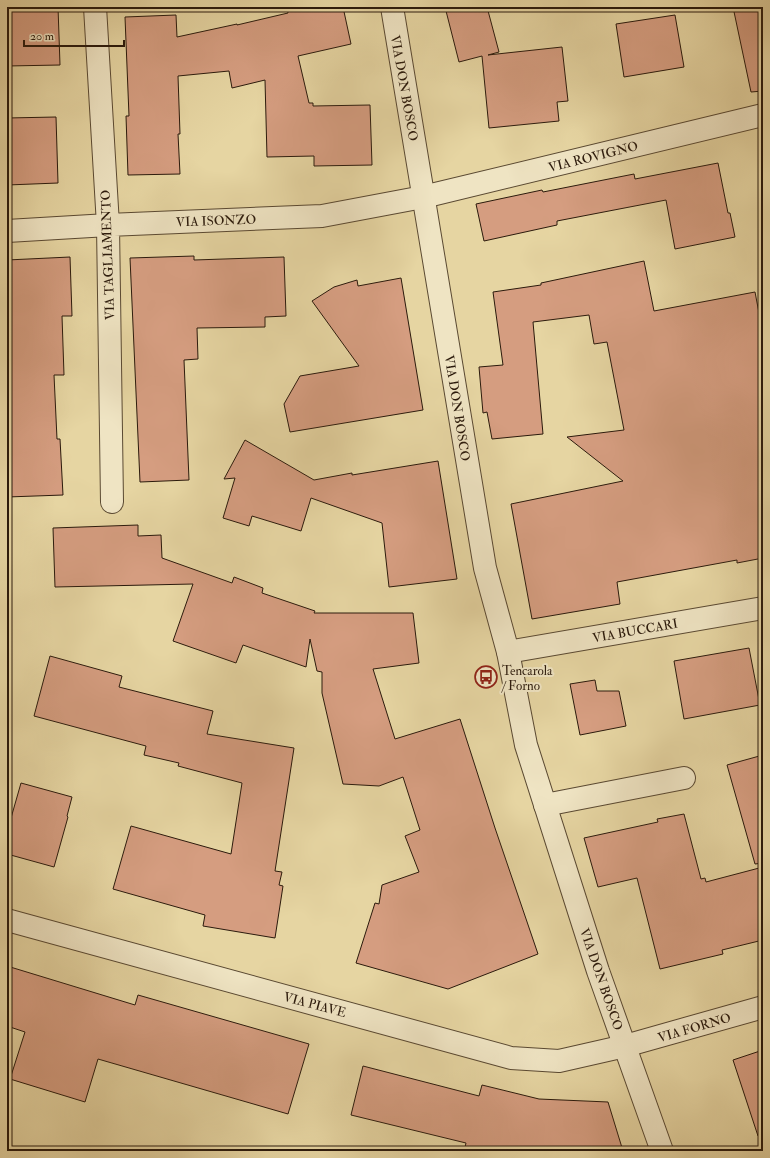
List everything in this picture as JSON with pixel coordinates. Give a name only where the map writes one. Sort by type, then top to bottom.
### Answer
[{"type":"street","name":"VIA TAGLIAMENTO","points":[[95,7],[108,224],[112,502]]},
{"type":"street","name":"VIA DON BOSCO","points":[[392,7],[485,568],[508,652],[526,745],[598,971],[662,1151]]},
{"type":"street","name":"VIA ROVIGNO","points":[[423,197],[763,115]]},
{"type":"street","name":"VIA ISONZO","points":[[7,231],[108,224],[322,216],[423,197]]},
{"type":"street","name":"VIA BUCCARI","points":[[508,652],[763,608]]},
{"type":"street","points":[[545,805],[684,778]]},
{"type":"street","name":"VIA PIAVE","points":[[7,920],[511,1058],[559,1061],[625,1046]]},
{"type":"street","name":"VIA FORNO","points":[[625,1046],[763,1008]]},
{"type":"building","points":[[7,7],[58,7],[60,65],[7,66]]},
{"type":"building","points":[[287,7],[343,7],[351,44],[298,56],[309,103],[313,103],[313,106],[370,105],[372,165],[314,166],[314,156],[267,157],[265,80],[232,88],[229,71],[178,76],[180,174],[128,175],[126,116],[129,116],[125,17],[176,15],[177,37],[288,13]]},
{"type":"building","points":[[445,7],[487,7],[499,52],[488,55],[562,47],[568,101],[557,102],[559,121],[489,128],[482,56],[459,62]]},
{"type":"building","points":[[733,7],[763,7],[763,91],[751,92]]},
{"type":"building","points":[[675,15],[684,67],[624,77],[616,24]]},
{"type":"building","points":[[56,117],[58,183],[7,185],[7,118]]},
{"type":"building","points":[[718,163],[728,213],[730,213],[735,237],[675,249],[666,200],[557,221],[557,225],[484,241],[476,204],[542,190],[543,192],[634,174],[635,179]]},
{"type":"building","points":[[194,256],[194,260],[284,257],[286,316],[265,317],[265,327],[197,328],[198,359],[184,360],[189,480],[140,482],[130,258]]},
{"type":"building","points":[[70,257],[72,316],[62,316],[64,375],[54,375],[57,439],[60,439],[63,495],[7,497],[7,260]]},
{"type":"building","points":[[644,261],[654,311],[755,292],[763,334],[763,558],[737,563],[737,560],[617,582],[620,604],[532,619],[511,504],[623,481],[567,437],[624,430],[607,342],[594,344],[589,315],[533,322],[543,434],[492,439],[487,412],[483,413],[479,367],[503,365],[493,292],[541,285],[541,283]]},
{"type":"building","points":[[401,278],[423,410],[290,432],[284,404],[300,376],[359,366],[312,301],[334,287],[357,280],[358,286]]},
{"type":"building","points":[[245,440],[314,480],[438,461],[457,579],[389,587],[382,523],[311,498],[301,531],[252,516],[249,526],[223,518],[235,478],[224,479]]},
{"type":"building","points":[[138,525],[138,536],[161,535],[162,558],[232,583],[234,577],[263,588],[262,593],[315,611],[314,613],[413,613],[419,663],[373,669],[395,739],[460,719],[538,954],[448,989],[356,963],[375,903],[379,904],[382,885],[419,872],[405,836],[420,830],[403,777],[379,786],[343,784],[322,693],[322,672],[317,671],[310,639],[306,667],[243,645],[236,663],[173,641],[193,584],[55,587],[53,528]]},
{"type":"building","points":[[749,648],[760,705],[684,719],[674,661]]},
{"type":"building","points":[[50,656],[122,676],[119,687],[213,711],[207,734],[294,748],[275,871],[282,872],[279,885],[283,886],[275,938],[203,926],[205,915],[113,889],[131,826],[231,854],[242,783],[178,766],[179,763],[144,755],[146,746],[34,716]]},
{"type":"building","points":[[595,680],[597,691],[619,691],[626,726],[580,735],[570,684]]},
{"type":"building","points":[[763,755],[763,863],[755,864],[727,765]]},
{"type":"building","points":[[21,783],[72,797],[54,867],[7,854],[7,832]]},
{"type":"building","points":[[684,814],[701,879],[705,878],[706,882],[763,867],[763,940],[722,950],[723,954],[660,969],[637,878],[598,887],[584,838],[658,822],[657,819]]},
{"type":"building","points":[[7,966],[135,1005],[138,995],[309,1044],[288,1114],[98,1059],[85,1102],[10,1079],[25,1032],[7,1026]]},
{"type":"building","points":[[763,1050],[763,1136],[758,1136],[733,1060]]},
{"type":"building","points":[[363,1066],[479,1096],[482,1085],[539,1099],[608,1102],[623,1151],[464,1151],[466,1143],[351,1115]]},
{"type":"place","name":"Tencarola / Forno","points":[[486,677]]}]
